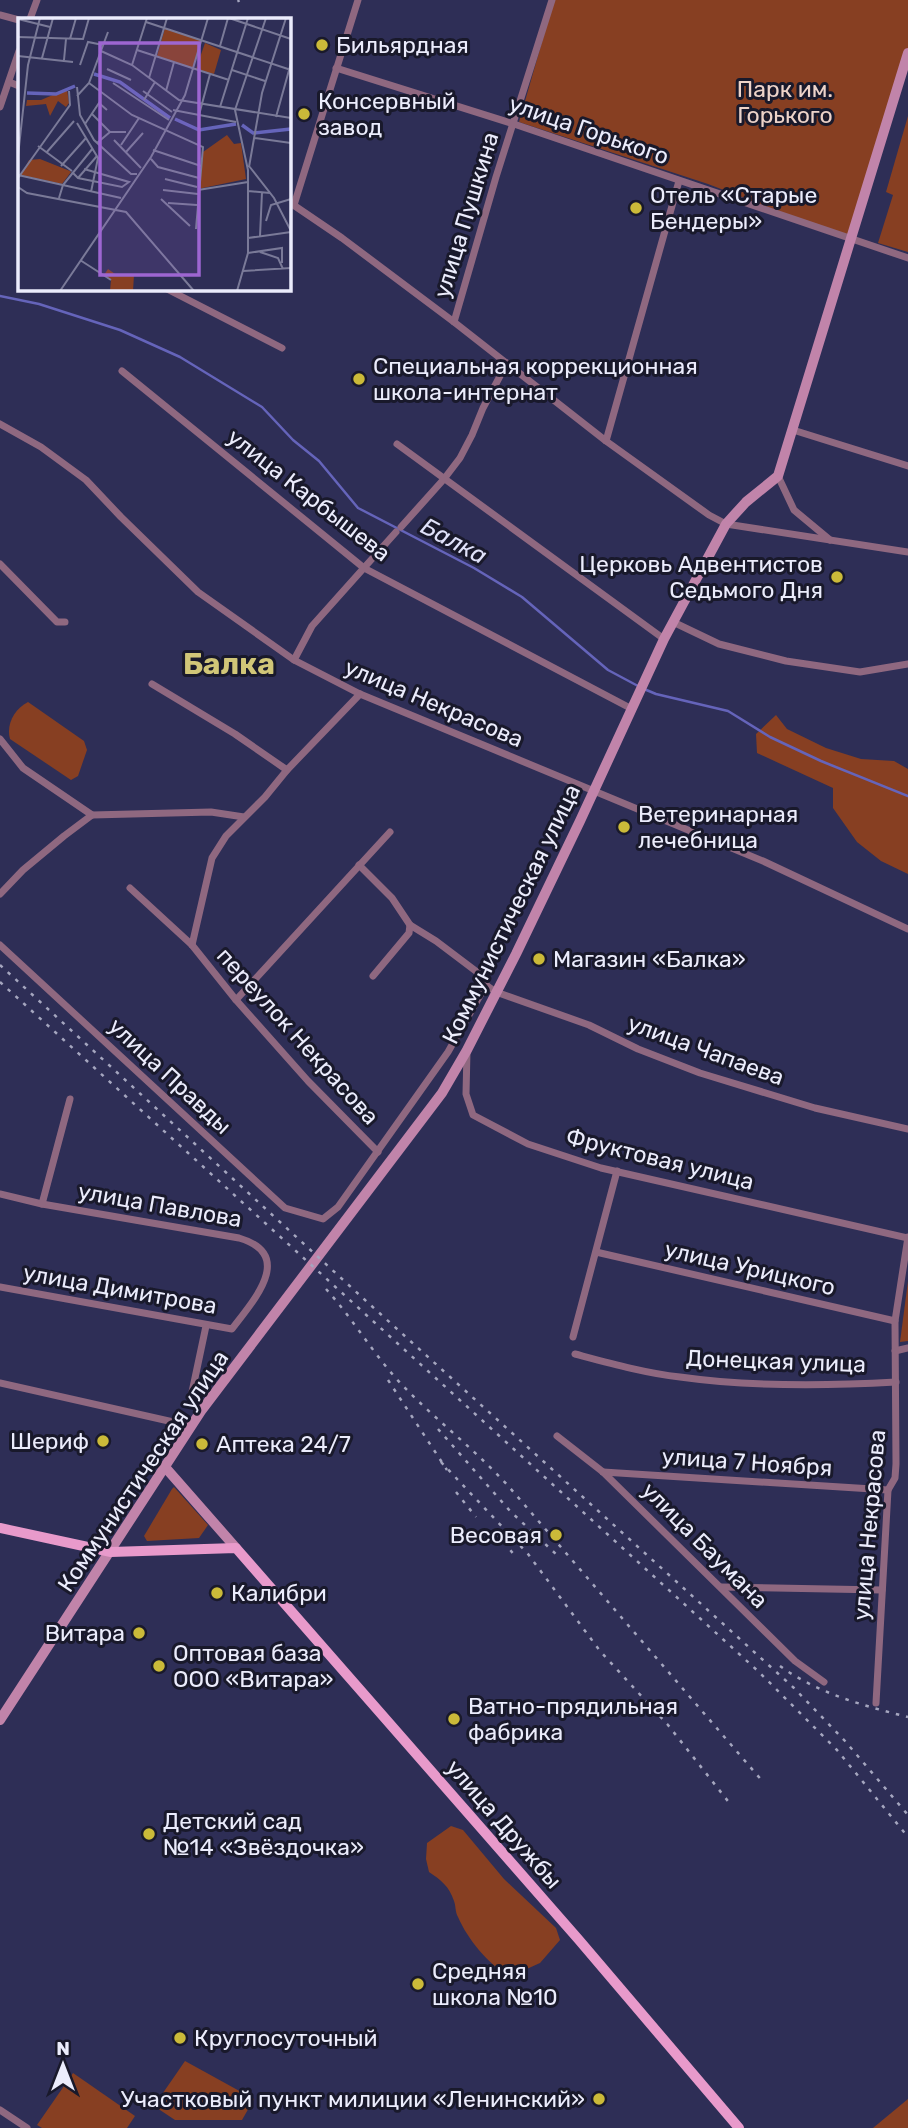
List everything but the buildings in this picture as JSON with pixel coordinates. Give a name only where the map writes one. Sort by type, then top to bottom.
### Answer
[{"type":"main road","points":[[778,476],[908,53]]},
{"type":"main road","name":"Коммунистическая улица","points":[[0,1720],[201,1411],[442,1093],[496,992],[664,639],[726,524],[746,502],[778,476]]},
{"type":"main road","name":"улица Дружбы","points":[[165,1467],[579,1940],[739,2128]]},
{"type":"main road","points":[[0,1528],[111,1552],[236,1548]]},
{"type":"street","points":[[30,18],[37,0]]},
{"type":"street","points":[[358,0],[291,204],[352,246],[606,441],[709,515],[726,524],[908,552]]},
{"type":"street","name":"улица Пушкина","points":[[454,322],[552,0]]},
{"type":"street","points":[[0,15],[18,20]]},
{"type":"street","points":[[0,107],[18,54]]},
{"type":"street","name":"улица Горького","points":[[336,68],[514,124],[908,258]]},
{"type":"street","points":[[9,82],[18,86]]},
{"type":"street","points":[[606,441],[679,181]]},
{"type":"street","points":[[169,290],[282,348]]},
{"type":"street","points":[[294,660],[312,626],[460,458],[507,363]]},
{"type":"street","name":"улица Карбышева","points":[[122,371],[364,568],[632,709]]},
{"type":"street","name":"улица Некрасова","points":[[0,424],[41,447],[86,480],[198,593],[294,660],[360,694],[763,861],[908,929]]},
{"type":"street","points":[[793,430],[908,466]]},
{"type":"street","points":[[397,444],[664,639]]},
{"type":"street","points":[[778,476],[794,510],[831,541]]},
{"type":"street","points":[[0,564],[57,622],[65,622]]},
{"type":"street","points":[[673,622],[719,644],[786,661],[860,672],[908,664]]},
{"type":"street","points":[[152,684],[235,734],[287,770]]},
{"type":"street","name":"переулок Некрасова","points":[[192,945],[212,858],[226,836],[360,694]]},
{"type":"street","points":[[0,739],[23,768],[92,815]]},
{"type":"street","points":[[0,894],[23,870],[92,815],[211,812],[244,817]]},
{"type":"street","points":[[236,1000],[390,832]]},
{"type":"street","points":[[359,865],[392,898],[411,925],[409,933],[373,976]]},
{"type":"street","name":"переулок Некрасова","points":[[130,888],[192,945],[236,1000],[308,1081],[378,1152]]},
{"type":"street","name":"улица Чапаева","points":[[411,925],[485,978],[486,985],[496,992],[589,1025],[638,1049],[700,1073],[815,1108],[908,1129]]},
{"type":"street","name":"улица Правды","points":[[0,945],[285,1208],[323,1219],[338,1207],[378,1152]]},
{"type":"street","points":[[378,1152],[448,1052],[486,985]]},
{"type":"street","name":"Фруктовая улица","points":[[467,1050],[466,1094],[473,1115],[528,1144],[601,1168],[908,1237]]},
{"type":"street","points":[[41,1204],[70,1099]]},
{"type":"street","points":[[573,1338],[618,1171]]},
{"type":"street","name":"улица Павлова","points":[[0,1194],[41,1204],[253,1242],[265,1258],[268,1276],[232,1329]]},
{"type":"street","name":"улица Некрасова","points":[[876,1703],[888,1490],[895,1478],[896,1464],[895,1321],[908,1237]]},
{"type":"street","name":"улица Урицкого","points":[[596,1252],[895,1321]]},
{"type":"street","name":"улица Димитрова","points":[[0,1287],[232,1329]]},
{"type":"street","points":[[201,1411],[193,1404],[192,1392],[206,1325]]},
{"type":"street","points":[[895,1351],[908,1348]]},
{"type":"street","name":"Донецкая улица","points":[[575,1354],[679,1377],[717,1381],[836,1385],[895,1382]]},
{"type":"street","points":[[0,1382],[191,1426]]},
{"type":"street","name":"улица Баумана","points":[[556,1436],[603,1472],[795,1661],[824,1682]]},
{"type":"street","name":"улица 7 Ноября","points":[[603,1472],[888,1490]]},
{"type":"street","points":[[721,1587],[882,1590]]},
{"type":"street","points":[[0,2110],[27,2128]]},
{"type":"green space","name":"Парк им. Горького","points":[[554,0],[908,0],[908,53],[851,239],[708,184],[519,122]]},
{"type":"green space","points":[[908,116],[908,252],[878,243],[893,195],[886,192]]},
{"type":"green space","points":[[28,702],[84,741],[87,750],[78,776],[71,780],[10,739],[12,718]]},
{"type":"green space","points":[[776,715],[787,729],[826,748],[861,759],[894,761],[908,769],[908,874],[881,861],[857,842],[833,808],[833,788],[757,753],[756,734]]},
{"type":"green space","points":[[908,1281],[908,1341],[900,1342]]},
{"type":"green space","points":[[174,1487],[208,1525],[199,1538],[147,1541],[144,1536]]},
{"type":"green space","points":[[451,1826],[463,1830],[504,1879],[556,1928],[560,1940],[540,1963],[509,1977],[486,1958],[467,1934],[457,1915],[450,1891],[429,1872],[426,1859],[427,1843]]},
{"type":"green space","points":[[185,2061],[254,2099],[242,2120],[175,2120],[154,2106]]},
{"type":"green space","points":[[73,2073],[135,2116],[127,2128],[42,2128],[37,2125]]},
{"type":"green space","points":[[908,2099],[908,2128],[873,2128]]},
{"type":"waterway","name":"Балка","points":[[0,296],[39,304],[120,330],[180,357],[262,407],[293,440],[319,461],[358,508],[474,568],[522,597],[608,670],[638,686]]},
{"type":"waterway","name":"Балка","points":[[644,689],[728,711],[770,737],[908,796]]},
{"type":"railway","points":[[0,965],[794,1688],[845,1741],[908,1815]]},
{"type":"railway","points":[[0,982],[759,1672],[837,1750],[908,1837]]},
{"type":"railway","points":[[326,1289],[393,1375],[510,1488],[764,1783]]},
{"type":"railway","points":[[388,1380],[447,1470]]},
{"type":"railway","points":[[438,1429],[510,1511],[558,1556]]},
{"type":"railway","points":[[441,1462],[528,1554],[600,1651],[668,1725],[731,1805]]},
{"type":"railway","points":[[456,1492],[476,1517]]},
{"type":"railway","points":[[497,1534],[516,1557]]},
{"type":"railway","points":[[780,1666],[825,1691],[908,1717]]},
{"type":"place","name":"Бильярдная","points":[[322,45]]},
{"type":"place","name":"Консервный завод","points":[[304,114]]},
{"type":"place","name":"Отель «Старые Бендеры»","points":[[636,208]]},
{"type":"place","name":"Специальная коррекционная школа-интернат","points":[[359,379]]},
{"type":"place","name":"Церковь Адвентистов Седьмого Дня","points":[[837,577]]},
{"type":"place","name":"Ветеринарная лечебница","points":[[624,827]]},
{"type":"place","name":"Магазин «Балка»","points":[[539,959]]},
{"type":"place","name":"Шериф","points":[[103,1441]]},
{"type":"place","name":"Аптека 24/7","points":[[202,1444]]},
{"type":"place","name":"Весовая","points":[[556,1535]]},
{"type":"place","name":"Калибри","points":[[217,1593]]},
{"type":"place","name":"Витара","points":[[139,1633]]},
{"type":"place","name":"Оптовая база ООО «Витара»","points":[[159,1666]]},
{"type":"place","name":"Ватно-прядильная фабрика","points":[[454,1719]]},
{"type":"place","name":"Детский сад №14 «Звёздочка»","points":[[149,1834]]},
{"type":"place","name":"Средняя школа №10","points":[[418,1984]]},
{"type":"place","name":"Круглосуточный","points":[[180,2038]]},
{"type":"place","name":"Участковый пункт милиции «Ленинский»","points":[[599,2099]]},
{"type":"district","name":"Балка","points":[[229,664]]}]
